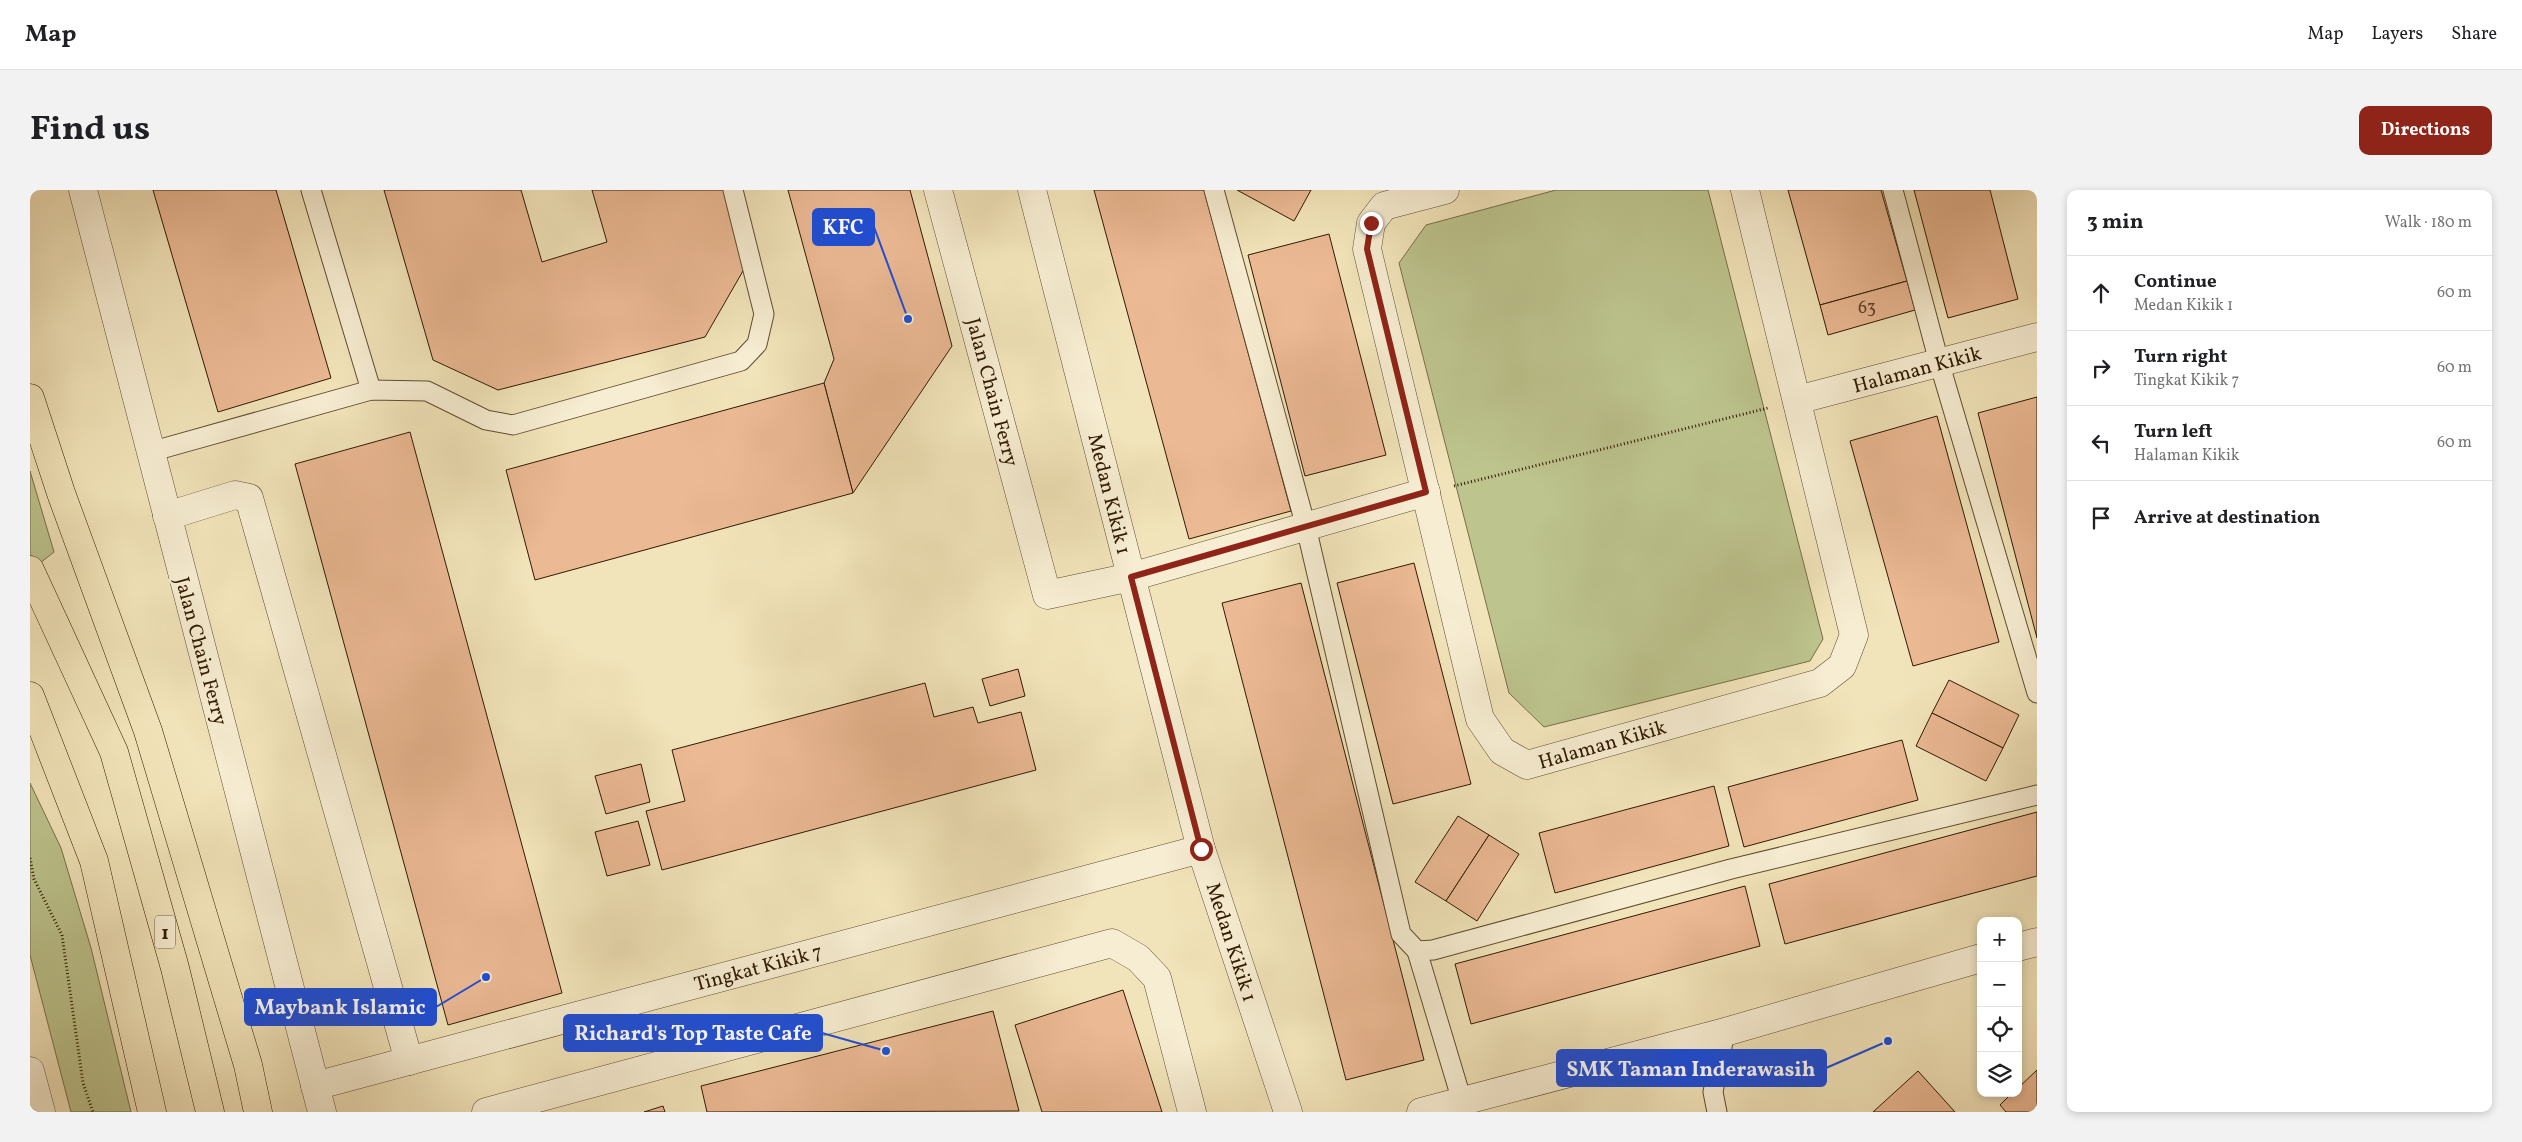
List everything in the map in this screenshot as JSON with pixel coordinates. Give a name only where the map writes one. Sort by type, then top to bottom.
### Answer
[{"type":"highway","points":[[30,398],[62,494],[148,732],[245,1056],[258,1112]]},
{"type":"highway","name":"1","points":[[30,570],[114,752],[175,968],[210,1112]]},
{"type":"highway","points":[[30,696],[94,861],[152,1112]]},
{"type":"street","name":"Jalan Chain Ferry","points":[[82,190],[322,1112]]},
{"type":"street","name":"Jalan Chain Ferry","points":[[938,190],[1047,594],[1131,577]]},
{"type":"street","name":"Medan Kikik 1","points":[[1032,190],[1201,849],[1288,1112]]},
{"type":"street","name":"Halaman Kikik","points":[[1445,190],[1384,206],[1371,223],[1367,249],[1480,719],[1502,751],[1527,765],[1820,683],[1842,666],[1854,635],[1745,190]]},
{"type":"street","name":"Halaman Kikik","points":[[1797,400],[2037,337]]},
{"type":"street","points":[[1131,577],[1426,492]]},
{"type":"street","points":[[167,516],[235,495],[249,498],[409,1061]]},
{"type":"street","name":"Tingkat Kikik 7","points":[[315,1086],[1201,849]]},
{"type":"street","points":[[2022,946],[2037,942]]},
{"type":"street","points":[[486,1112],[1112,943],[1138,958],[1157,978],[1192,1112]]},
{"type":"street","points":[[1421,1112],[1725,1032],[1977,959]]},
{"type":"street","points":[[30,1071],[41,1112]]},
{"type":"lane","points":[[311,190],[371,390]]},
{"type":"lane","points":[[150,452],[371,390],[427,390],[486,420],[513,426],[741,361],[757,344],[764,314],[733,190]]},
{"type":"lane","points":[[1214,190],[1306,527],[1401,934],[1417,951],[1462,1101]]},
{"type":"lane","points":[[1893,190],[1939,362],[2037,694]]},
{"type":"lane","points":[[1417,951],[1433,950],[1732,869],[2037,796]]},
{"type":"lane","points":[[1717,1112],[1713,1092],[1725,1032]]},
{"type":"path","points":[[1426,492],[1797,400]]},
{"type":"path","points":[[30,858],[34,879],[62,935],[83,1083],[93,1112]]},
{"type":"green space","points":[[1556,190],[1708,190],[1823,639],[1810,661],[1544,727],[1509,693],[1399,263],[1426,225]]},
{"type":"green space","points":[[30,471],[54,552],[30,571]]},
{"type":"green space","points":[[30,783],[61,848],[91,948],[131,1112],[71,1112],[30,955]]},
{"type":"building","points":[[153,190],[276,190],[331,378],[218,412]]},
{"type":"building","points":[[384,190],[521,190],[542,262],[607,242],[592,190],[725,190],[747,264],[705,337],[498,390],[433,360]]},
{"type":"building","points":[[788,190],[910,190],[952,346],[853,493],[824,383],[834,359]]},
{"type":"building","points":[[1094,190],[1204,190],[1291,511],[1189,539]]},
{"type":"building","points":[[1237,190],[1311,190],[1294,221]]},
{"type":"building","points":[[1788,190],[1881,190],[1907,281],[1820,305]]},
{"type":"building","points":[[1914,190],[1990,190],[2018,299],[1948,318]]},
{"type":"building","points":[[1329,234],[1386,455],[1305,476],[1248,255]]},
{"type":"building","points":[[1907,281],[1915,310],[1828,335],[1820,305]]},
{"type":"building","points":[[824,383],[853,493],[535,580],[506,470]]},
{"type":"building","points":[[2037,397],[2037,638],[1978,413]]},
{"type":"building","points":[[1937,416],[1999,642],[1913,666],[1850,441]]},
{"type":"building","points":[[410,432],[562,993],[448,1025],[295,464]]},
{"type":"building","points":[[1414,563],[1471,784],[1393,804],[1337,583]]},
{"type":"building","points":[[1301,583],[1424,1060],[1346,1080],[1222,603]]},
{"type":"building","points":[[1018,669],[1025,696],[990,706],[982,679]]},
{"type":"building","points":[[1949,680],[2019,715],[2003,748],[1932,713]]},
{"type":"building","points":[[925,683],[934,717],[973,707],[978,723],[1021,712],[1036,770],[662,870],[646,811],[685,801],[672,750]]},
{"type":"building","points":[[1932,713],[2003,748],[1986,781],[1916,746]]},
{"type":"building","points":[[1902,740],[1918,800],[1744,847],[1728,787]]},
{"type":"building","points":[[641,764],[650,802],[606,814],[595,776]]},
{"type":"building","points":[[1714,786],[1729,846],[1555,893],[1539,833]]},
{"type":"building","points":[[2037,812],[2037,876],[1785,944],[1769,884]]},
{"type":"building","points":[[1458,816],[1489,835],[1446,901],[1415,882]]},
{"type":"building","points":[[638,821],[650,865],[607,876],[595,832]]},
{"type":"building","points":[[1489,835],[1519,854],[1477,921],[1446,901]]},
{"type":"building","points":[[1745,886],[1760,946],[1471,1024],[1455,964]]},
{"type":"building","points":[[1123,990],[1162,1112],[1042,1112],[1015,1025]]},
{"type":"building","points":[[993,1011],[1019,1111],[707,1112],[701,1086]]},
{"type":"building","points":[[2037,1070],[2037,1112],[2006,1112],[2000,1105],[2008,1097],[2022,1097],[2022,1084]]},
{"type":"building","points":[[1918,1071],[1955,1112],[1873,1112]]},
{"type":"building","points":[[663,1106],[665,1112],[644,1112]]},
{"type":"place","name":"KFC","points":[[908,319]]},
{"type":"place","name":"Maybank Islamic","points":[[486,977]]},
{"type":"place","name":"SMK Taman Inderawasih","points":[[1888,1041]]},
{"type":"place","name":"Richard's Top Taste Cafe","points":[[886,1051]]},
{"type":"route","points":[[1201,849],[1131,577],[1426,492],[1367,249],[1371,223]]}]
